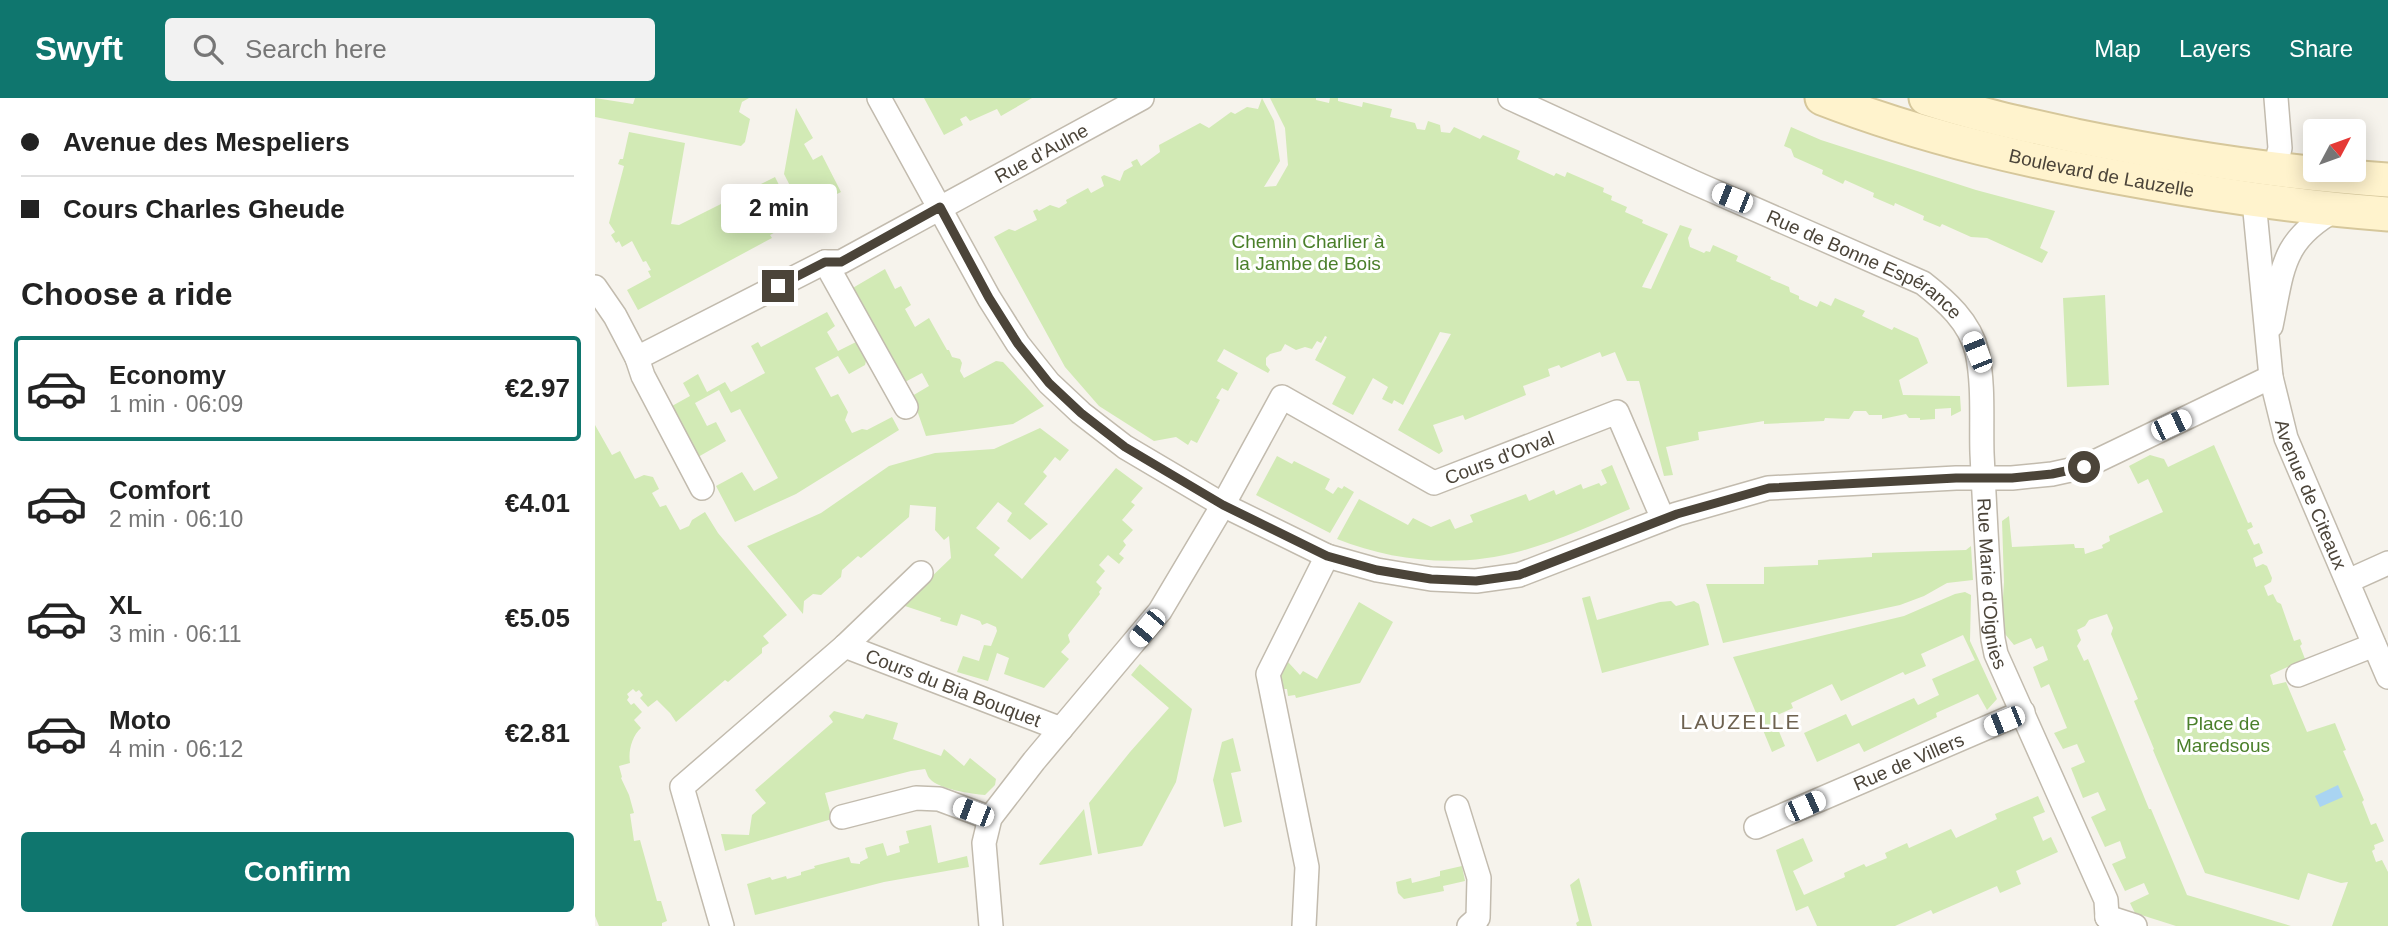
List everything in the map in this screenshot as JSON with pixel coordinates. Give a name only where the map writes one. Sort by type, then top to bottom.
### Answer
[{"type":"main road","name":"Boulevard de Lauzelle","points":[[1822,98],[2001,154],[2059,167],[2254,201],[2388,214]]},
{"type":"main road","name":"Boulevard de Lauzelle","points":[[1926,98],[2020,124],[2118,145],[2288,171],[2388,180]]},
{"type":"main road","points":[[2254,201],[2288,171]]},
{"type":"street","points":[[879,98],[989,298],[1018,344],[1049,383],[1081,413],[1125,447],[1223,505],[1327,556],[1377,570],[1431,579],[1476,581],[1519,575],[1663,519],[1769,488],[2052,474],[2084,467],[2271,377]]},
{"type":"street","name":"Rue d'Aulne","points":[[636,358],[825,262],[841,262],[1142,98]]},
{"type":"street","name":"Rue de Bonne Espérance","points":[[1510,98],[1923,283],[1948,303],[1968,329],[1977,352],[1984,478]]},
{"type":"street","points":[[2276,98],[2280,148],[2288,171]]},
{"type":"street","name":"Avenue de Citeaux","points":[[2254,201],[2271,377],[2286,438],[2388,677]]},
{"type":"street","name":"Avenue de Citeaux","points":[[2269,339],[2282,276],[2294,242],[2303,232],[2337,209]]},
{"type":"street","points":[[825,262],[906,407]]},
{"type":"street","points":[[595,287],[615,316],[702,488]]},
{"type":"street","name":"Cours d'Orval","points":[[1223,505],[1282,397],[1434,483],[1617,412],[1663,519]]},
{"type":"street","name":"Rue Marie d'Oignies","points":[[1984,478],[1993,639],[1997,654],[2106,900],[2104,921]]},
{"type":"street","points":[[991,926],[983,843],[990,818],[1160,611],[1223,505]]},
{"type":"street","points":[[1304,926],[1307,867],[1268,674],[1327,556]]},
{"type":"street","points":[[2348,581],[2388,563]]},
{"type":"street","name":"Cours du Bia Bouquet","points":[[722,926],[682,787],[845,646],[921,573]]},
{"type":"street","points":[[2298,675],[2374,645]]},
{"type":"street","name":"Cours du Bia Bouquet","points":[[845,646],[1061,729]]},
{"type":"street","name":"Rue de Villers","points":[[1755,828],[2023,712]]},
{"type":"street","points":[[842,817],[916,798],[939,799],[990,818]]},
{"type":"street","points":[[1457,807],[1479,878],[1478,918],[1469,926]]},
{"type":"street","points":[[2104,921],[2135,926]]},
{"type":"green space","points":[[595,98],[633,104],[635,98],[749,98],[742,102],[739,112],[750,119],[745,142],[741,146],[595,117]]},
{"type":"green space","points":[[924,98],[1032,98],[1001,116],[997,109],[970,121],[966,116],[960,119],[963,125],[944,135]]},
{"type":"green space","name":"Chemin Charlier à la Jambe de Bois","points":[[1262,98],[1274,121],[1280,161],[1264,187],[1276,186],[1288,165],[1285,128],[1270,98],[1316,98],[1329,103],[1330,98],[1338,98],[1338,101],[1362,107],[1363,102],[1392,109],[1390,117],[1415,123],[1417,129],[1425,130],[1428,121],[1440,125],[1441,132],[1450,133],[1454,127],[1480,139],[1483,135],[1520,151],[1517,159],[1554,176],[1556,173],[1565,177],[1567,172],[1604,188],[1603,192],[1612,196],[1611,200],[1627,207],[1625,212],[1668,234],[1642,287],[1651,289],[1680,225],[1692,229],[1688,238],[1690,247],[1704,253],[1710,252],[1713,245],[1738,256],[1736,261],[1789,287],[1790,292],[1799,296],[1799,299],[1817,307],[1820,301],[1831,306],[1835,298],[1865,311],[1862,316],[1918,338],[1928,363],[1899,380],[1903,395],[1960,396],[1961,411],[1951,416],[1951,408],[1935,409],[1935,419],[1920,420],[1909,418],[1906,414],[1882,419],[1882,415],[1854,411],[1849,419],[1825,418],[1824,421],[1764,424],[1764,421],[1698,432],[1699,440],[1666,447],[1673,475],[1664,476],[1639,381],[1627,381],[1615,352],[1602,357],[1600,352],[1561,368],[1559,365],[1548,369],[1550,376],[1523,386],[1526,395],[1465,420],[1463,415],[1433,425],[1443,451],[1439,454],[1398,430],[1451,334],[1440,332],[1403,405],[1394,400],[1392,404],[1382,399],[1388,387],[1373,378],[1353,415],[1332,404],[1346,377],[1315,360],[1327,337],[1325,336],[1321,343],[1317,341],[1312,349],[1305,347],[1296,350],[1285,344],[1281,351],[1266,358],[1266,365],[1270,370],[1268,373],[1224,349],[1217,361],[1238,373],[1228,391],[1222,388],[1216,398],[1220,400],[1197,443],[1191,440],[1188,445],[1176,437],[1154,441],[1099,406],[1065,367],[994,237],[1009,229],[1015,231],[1037,220],[1033,211],[1037,209],[1039,211],[1050,205],[1059,208],[1067,203],[1066,200],[1088,188],[1091,193],[1104,186],[1101,177],[1104,175],[1120,181],[1124,171],[1133,166],[1131,162],[1137,159],[1141,166],[1160,152],[1159,145],[1200,123],[1209,128],[1231,112],[1235,114],[1247,107],[1258,109]]},
{"type":"green space","points":[[796,108],[813,138],[804,144],[813,160],[822,155],[841,192],[815,205],[818,214],[807,219],[784,174]]},
{"type":"green space","points":[[1791,127],[1821,140],[1976,190],[2055,211],[2040,248],[2048,252],[2042,263],[1987,238],[1971,237],[1942,224],[1940,227],[1923,220],[1924,216],[1895,203],[1894,206],[1873,197],[1874,193],[1845,180],[1843,184],[1822,174],[1823,170],[1794,157],[1791,149],[1784,146]]},
{"type":"green space","points":[[629,132],[685,143],[671,224],[679,225],[775,177],[793,218],[781,224],[783,228],[770,235],[772,238],[638,310],[627,290],[651,277],[648,271],[651,270],[646,261],[643,262],[632,241],[622,247],[619,241],[616,243],[611,235],[615,232],[609,223],[624,166],[618,164],[620,159],[623,159]]},
{"type":"green space","points":[[885,269],[895,289],[901,286],[911,305],[905,309],[915,327],[929,318],[952,357],[960,359],[960,371],[964,378],[996,361],[1003,362],[1044,406],[1013,424],[926,436],[912,396],[929,386],[922,373],[905,382],[851,289]]},
{"type":"green space","points":[[2105,295],[2109,385],[2067,387],[2063,298]]},
{"type":"green space","points":[[827,312],[835,326],[827,332],[838,351],[856,342],[866,361],[865,365],[849,374],[838,356],[815,368],[831,397],[838,394],[848,412],[845,420],[852,433],[867,430],[892,417],[899,430],[796,494],[735,522],[716,486],[742,472],[754,491],[778,478],[740,409],[731,413],[719,390],[695,403],[707,426],[716,422],[726,441],[698,457],[672,406],[690,396],[683,383],[698,374],[707,392],[725,382],[731,392],[765,373],[751,346],[758,342],[761,347]]},
{"type":"green space","points":[[595,425],[612,455],[620,451],[635,479],[644,475],[653,477],[659,489],[652,493],[660,507],[666,505],[680,530],[705,512],[718,533],[787,615],[763,636],[769,643],[762,648],[762,653],[676,722],[657,700],[648,707],[640,698],[643,695],[639,690],[636,692],[633,689],[627,694],[631,705],[634,703],[642,712],[634,720],[641,728],[631,744],[630,763],[619,766],[634,813],[630,814],[634,841],[640,840],[657,901],[661,901],[667,921],[662,923],[662,926],[599,926],[595,916]]},
{"type":"green space","points":[[1040,428],[1069,450],[1060,461],[1055,457],[1043,472],[1047,476],[1024,504],[1048,524],[1030,540],[1007,521],[1012,513],[998,502],[976,528],[1000,548],[994,555],[1022,579],[1116,468],[1143,488],[1131,502],[1135,505],[1122,520],[1133,530],[1123,541],[1126,545],[1119,554],[1124,558],[1119,564],[1108,555],[1099,565],[1105,571],[1096,582],[1102,588],[1100,594],[1068,635],[1070,642],[1061,652],[1069,659],[1044,688],[1004,674],[1009,658],[997,653],[988,681],[957,672],[963,656],[979,661],[984,645],[991,646],[996,627],[987,623],[982,625],[980,621],[961,614],[957,626],[902,605],[951,558],[949,536],[944,540],[935,530],[936,507],[910,505],[909,517],[861,558],[858,556],[842,570],[841,577],[821,595],[813,594],[804,601],[803,614],[747,546],[821,513],[889,466],[935,453],[994,449]]},
{"type":"green space","name":"Place de Maredsous","points":[[2214,445],[2248,523],[2251,522],[2253,527],[2247,530],[2254,545],[2259,543],[2263,553],[2253,558],[2256,567],[2263,564],[2267,566],[2272,578],[2271,582],[2264,586],[2268,596],[2273,594],[2281,604],[2294,641],[2300,639],[2302,644],[2300,646],[2305,659],[2270,675],[2273,685],[2286,682],[2307,732],[2335,723],[2371,825],[2376,823],[2384,841],[2374,845],[2375,849],[2372,851],[2376,862],[2382,860],[2388,872],[2388,926],[2332,926],[2348,882],[2341,883],[2308,873],[2299,900],[2205,873],[2134,701],[2138,699],[2111,634],[2113,628],[2107,614],[2089,620],[2077,630],[2081,640],[2077,646],[2084,661],[2088,659],[2187,895],[2291,926],[2176,926],[2135,913],[2130,903],[2149,894],[2144,883],[2125,891],[2112,864],[2126,858],[2120,841],[2105,847],[2091,817],[2106,810],[2098,792],[2083,798],[2071,768],[2085,762],[2077,744],[2063,749],[2054,733],[2067,728],[2049,684],[2041,688],[2033,667],[2048,660],[2043,646],[2036,649],[2031,638],[2014,645],[2005,634],[2002,613],[2002,521],[2009,516],[2012,547],[2074,544],[2075,548],[2084,548],[2085,554],[2103,548],[2102,545],[2110,541],[2109,536],[2163,512],[2148,479],[2138,484],[2129,466],[2150,455],[2164,459],[2168,467]]},
{"type":"green space","points":[[1277,456],[1292,464],[1294,461],[1330,479],[1325,489],[1333,494],[1338,487],[1342,489],[1344,486],[1354,492],[1330,533],[1256,495]]},
{"type":"green space","points":[[1612,465],[1630,509],[1521,551],[1475,560],[1428,560],[1382,553],[1337,539],[1359,499],[1408,525],[1413,518],[1431,527],[1450,519],[1455,529],[1473,522],[1470,515],[1526,494],[1529,501],[1554,490],[1556,495],[1581,484],[1583,489],[1599,483],[1601,486],[1607,483],[1601,470]]},
{"type":"green space","points":[[1971,546],[1973,580],[1947,583],[1900,605],[1723,643],[1706,584],[1764,584],[1764,567],[1818,565],[1818,560],[1872,557],[1872,553],[1966,550]]},
{"type":"green space","points":[[1965,592],[1971,595],[1970,641],[1997,699],[1987,710],[1978,694],[1936,713],[1937,717],[1864,752],[1859,743],[1817,762],[1804,733],[1846,714],[1852,726],[1914,698],[1918,705],[1939,695],[1932,679],[1975,660],[1963,635],[1921,654],[1926,666],[1905,675],[1903,672],[1841,701],[1832,684],[1791,703],[1793,708],[1773,717],[1785,746],[1772,752],[1733,657],[1904,616]]},
{"type":"green space","points":[[1590,596],[1597,620],[1660,602],[1671,601],[1676,606],[1694,601],[1699,604],[1709,645],[1602,673],[1582,598]]},
{"type":"green space","points":[[1359,602],[1393,622],[1360,683],[1296,698],[1295,695],[1288,696],[1280,677],[1288,662],[1300,675],[1303,671],[1317,679]]},
{"type":"green space","points":[[1140,664],[1192,709],[1176,782],[1142,846],[1098,854],[1089,803],[1169,708],[1131,675]]},
{"type":"green space","points":[[834,711],[863,719],[866,714],[898,723],[893,739],[941,756],[944,749],[964,766],[970,758],[996,779],[995,785],[985,795],[972,793],[934,783],[925,769],[911,771],[825,793],[832,819],[725,851],[721,834],[749,835],[752,815],[766,803],[755,790],[833,722],[829,716]]},
{"type":"green space","points":[[1233,738],[1241,771],[1231,773],[1242,822],[1224,827],[1213,780],[1222,742]]},
{"type":"green space","points":[[2038,796],[2045,812],[2033,817],[2043,841],[2051,837],[2058,852],[2016,871],[2021,884],[2000,893],[1997,886],[1933,914],[1931,910],[1895,926],[1817,926],[1808,906],[1796,911],[1776,850],[1803,838],[1813,861],[1793,871],[1804,895],[1845,877],[1844,873],[1864,864],[1866,867],[1887,858],[1885,853],[1907,843],[1909,848],[1951,829],[1956,838],[1997,819],[1995,814]]},
{"type":"green space","points":[[1084,809],[1092,855],[1040,865],[1039,864]]},
{"type":"green space","points":[[931,825],[938,863],[967,856],[969,867],[884,882],[755,915],[747,884],[770,877],[772,880],[786,876],[787,879],[801,875],[801,872],[815,868],[814,866],[849,857],[851,863],[860,864],[868,858],[865,848],[883,843],[887,856],[900,852],[899,846],[909,843],[906,831]]},
{"type":"green space","points":[[1462,866],[1465,881],[1443,886],[1444,891],[1404,899],[1398,893],[1396,882],[1411,878],[1412,883],[1440,876],[1440,871]]},
{"type":"green space","points":[[1579,878],[1592,926],[1577,926],[1576,923],[1579,921],[1570,885]]},
{"type":"water","points":[[2338,785],[2343,797],[2320,807],[2315,796]]},
{"type":"district","name":"LAUZELLE","points":[[1741,721]]},
{"type":"route","points":[[778,286],[825,262],[841,262],[940,207],[989,298],[1018,344],[1049,383],[1103,431],[1125,447],[1246,518],[1327,556],[1377,570],[1431,579],[1476,581],[1519,575],[1677,514],[1769,488],[1956,478],[2012,478],[2084,467]]}]
